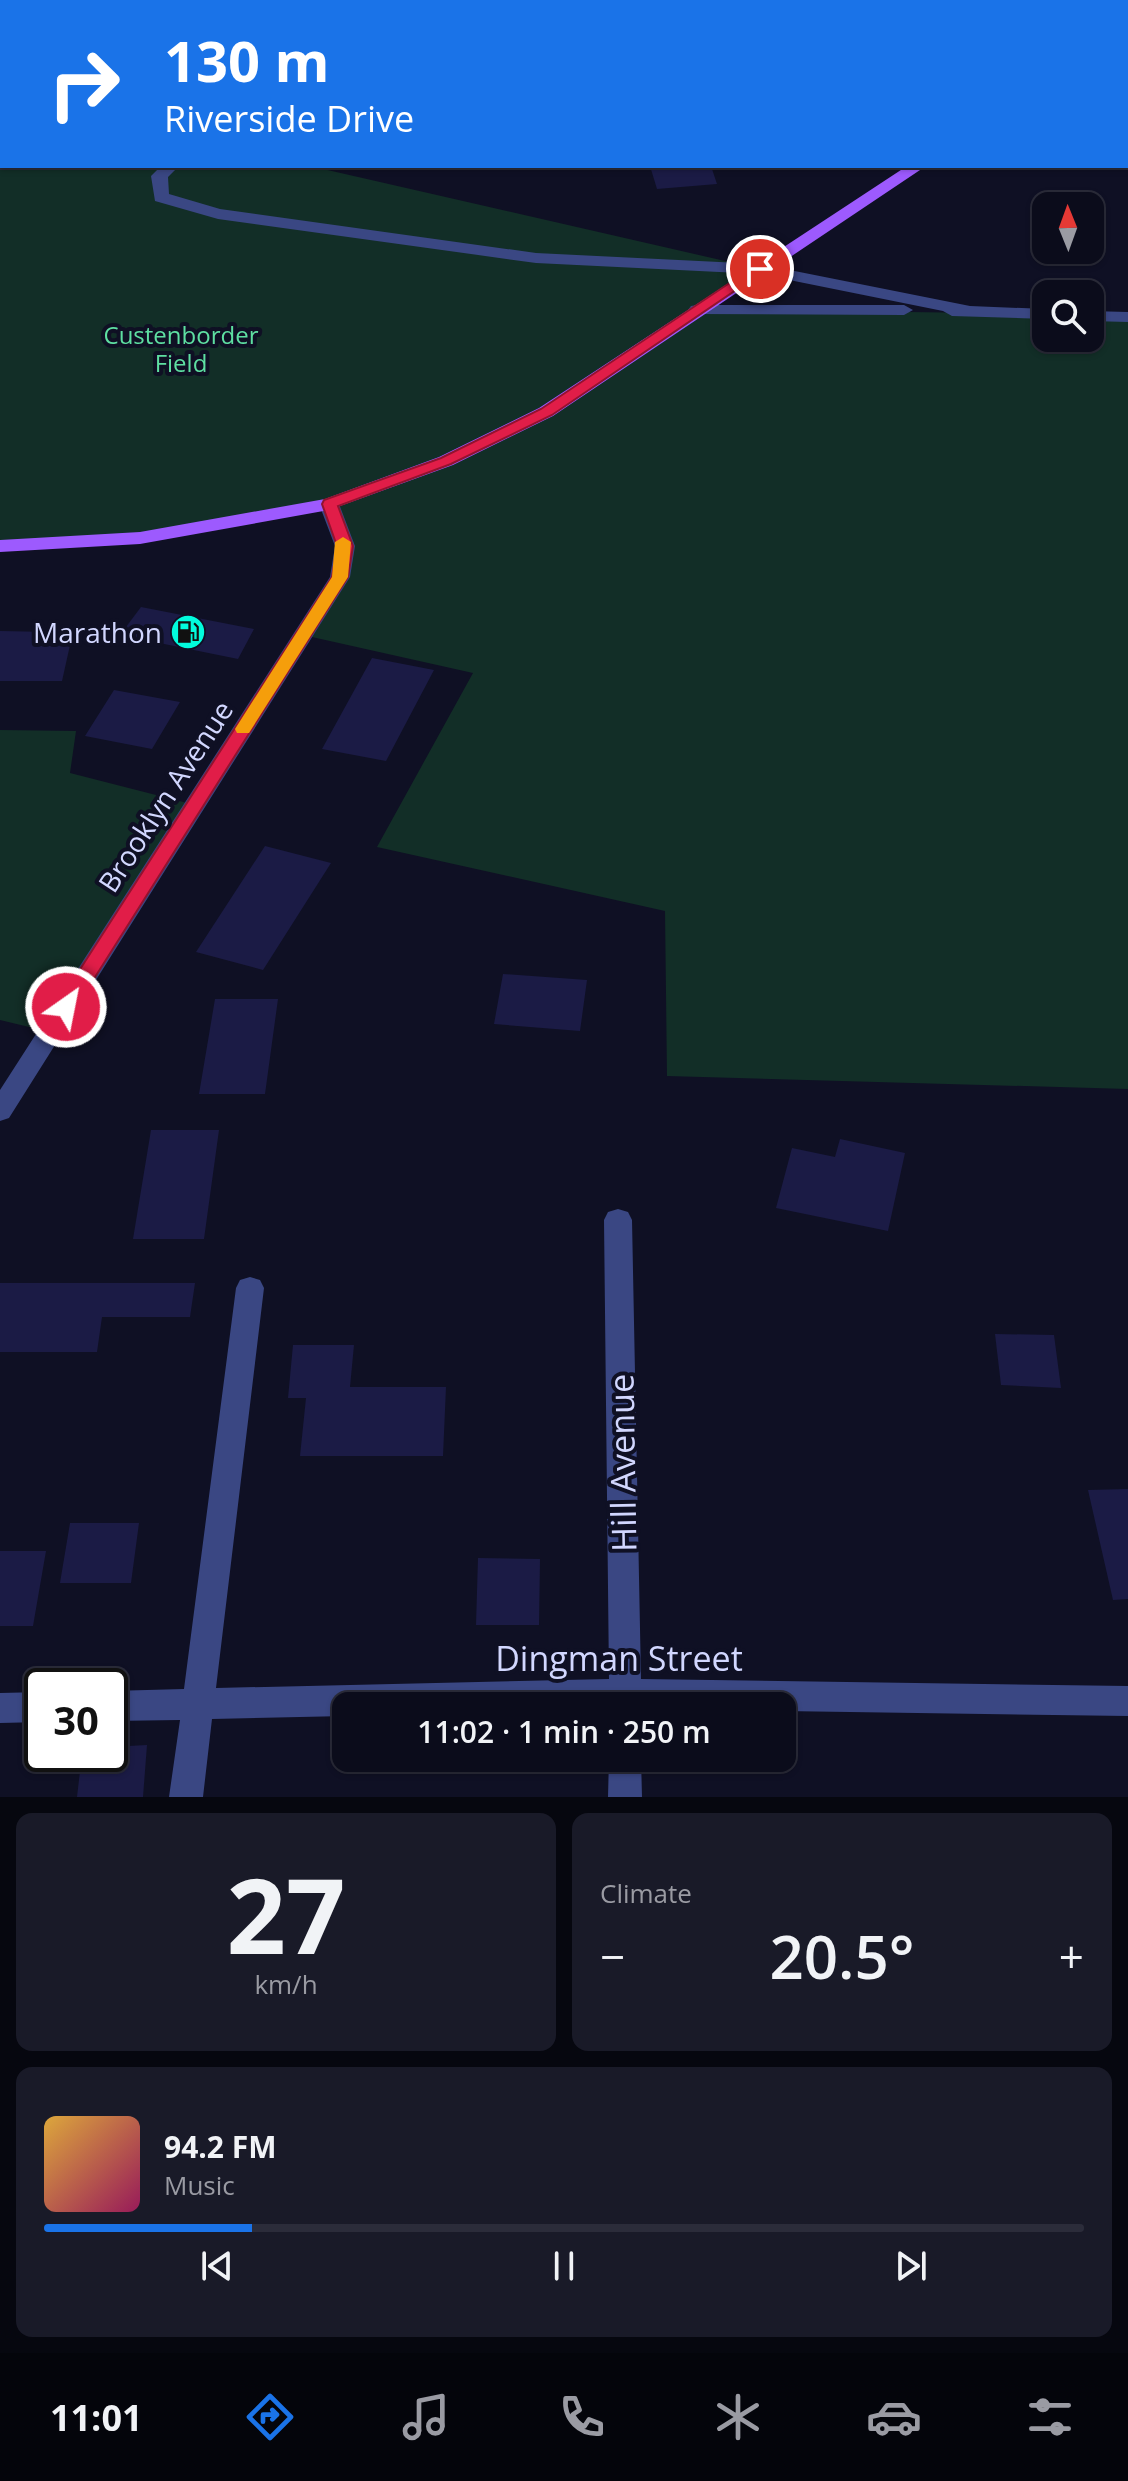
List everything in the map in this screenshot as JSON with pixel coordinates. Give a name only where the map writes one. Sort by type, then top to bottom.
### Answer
[{"type":"main road","points":[[0,546],[140,538],[329,504],[446,461],[546,412],[915,168]]},
{"type":"street","points":[[169,168],[159,176],[161,197],[218,214],[536,258],[760,269],[968,311]]},
{"type":"street","points":[[697,310],[1032,313]]},
{"type":"street","points":[[1104,316],[1128,317]]},
{"type":"street","name":"Brooklyn Avenue","points":[[0,1111],[340,577],[345,546],[329,504]]},
{"type":"street","name":"Hill Avenue","points":[[618,1220],[625,1692]]},
{"type":"street","points":[[186,1797],[250,1288]]},
{"type":"street","name":"Dingman Street","points":[[796,1700],[1128,1701]]},
{"type":"street","name":"Dingman Street","points":[[128,1705],[332,1702]]},
{"type":"street","points":[[0,1708],[24,1707]]},
{"type":"street","points":[[625,1772],[625,1797]]},
{"type":"green space","name":"Custenborder Field","points":[[0,168],[319,168],[760,269],[699,309],[1032,314],[1032,352],[1104,352],[1104,316],[1128,317],[1128,1089],[667,1076],[665,911],[377,847],[473,673],[303,635],[340,577],[329,504],[140,538],[0,546]]},
{"type":"green space","points":[[0,730],[76,731],[70,773],[195,805],[50,1032],[0,1020]]},
{"type":"building","points":[[651,168],[712,168],[717,184],[657,189]]},
{"type":"building","name":"Marathon","points":[[141,607],[254,629],[238,659],[120,635]]},
{"type":"building","points":[[0,631],[50,632],[47,644],[70,645],[62,681],[0,681]]},
{"type":"building","points":[[372,658],[434,670],[386,761],[322,749]]},
{"type":"building","points":[[114,690],[180,702],[152,749],[85,736]]},
{"type":"building","points":[[265,846],[331,863],[263,970],[196,952]]},
{"type":"building","points":[[503,974],[587,980],[580,1031],[494,1024]]},
{"type":"building","points":[[215,999],[278,999],[265,1094],[199,1094]]},
{"type":"building","points":[[151,1130],[219,1130],[204,1239],[133,1239]]},
{"type":"building","points":[[840,1139],[905,1153],[888,1231],[776,1208],[792,1148],[835,1157]]},
{"type":"building","points":[[0,1283],[195,1283],[190,1317],[102,1317],[97,1352],[0,1352]]},
{"type":"building","points":[[995,1334],[1054,1335],[1061,1388],[1001,1385]]},
{"type":"building","points":[[293,1345],[354,1345],[350,1387],[446,1387],[443,1456],[300,1456],[306,1398],[288,1398]]},
{"type":"building","points":[[1128,1489],[1128,1599],[1113,1600],[1088,1490]]},
{"type":"building","points":[[70,1523],[139,1523],[131,1583],[60,1583]]},
{"type":"building","points":[[0,1551],[46,1551],[33,1626],[0,1626]]},
{"type":"building","points":[[478,1558],[540,1559],[539,1625],[476,1625]]},
{"type":"building","points":[[147,1745],[143,1797],[77,1797],[80,1772],[128,1772],[128,1746]]},
{"type":"slow traffic","points":[[243,729],[340,577],[343,542]]},
{"type":"place","name":"Marathon","points":[[188,632]]},
{"type":"route","points":[[66,1007],[340,577],[345,546],[329,504],[446,461],[546,412],[760,269]]}]
